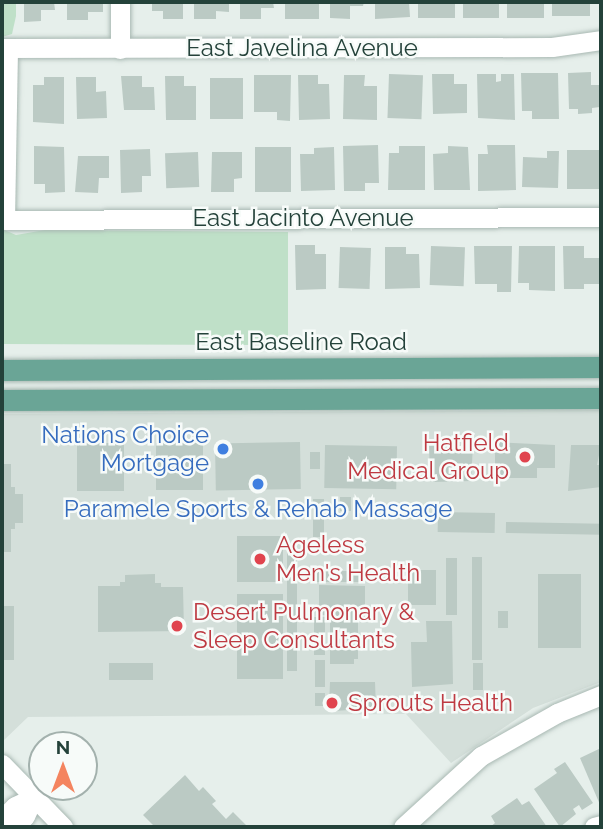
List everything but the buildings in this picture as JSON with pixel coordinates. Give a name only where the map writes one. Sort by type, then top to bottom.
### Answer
[{"type":"main road","name":"East Baseline Road","points":[[2,370],[601,367]]},
{"type":"main road","points":[[2,400],[601,398]]},
{"type":"street","points":[[120,2],[120,49]]},
{"type":"street","name":"East Javelina Avenue","points":[[5,49],[552,47],[601,40]]},
{"type":"street","name":"East Jacinto Avenue","points":[[5,49],[5,220],[601,217]]},
{"type":"street","points":[[403,827],[481,756],[557,713],[601,695]]},
{"type":"street","points":[[2,764],[28,791]]},
{"type":"street","points":[[2,819],[15,806],[28,800]]},
{"type":"street","points":[[15,827],[25,817],[32,801]]},
{"type":"street","points":[[38,801],[63,827]]},
{"type":"street","points":[[594,827],[601,825]]},
{"type":"shaded area","points":[[601,410],[601,682],[533,708],[451,763],[406,714],[28,717],[2,742],[2,414]]},
{"type":"green space","points":[[2,2],[16,2],[16,16],[12,34],[2,37]]},
{"type":"green space","points":[[2,229],[16,235],[45,230],[288,232],[288,345],[2,344]]},
{"type":"place","name":"Nations Choice Mortgage","points":[[223,449]]},
{"type":"place","name":"Hatfield Medical Group","points":[[525,457]]},
{"type":"place","name":"Paramele Sports & Rehab Massage","points":[[258,484]]},
{"type":"place","name":"Ageless Men's Health","points":[[260,559]]},
{"type":"place","name":"Desert Pulmonary & Sleep Consultants","points":[[177,626]]},
{"type":"place","name":"Sprouts Health","points":[[332,703]]}]
